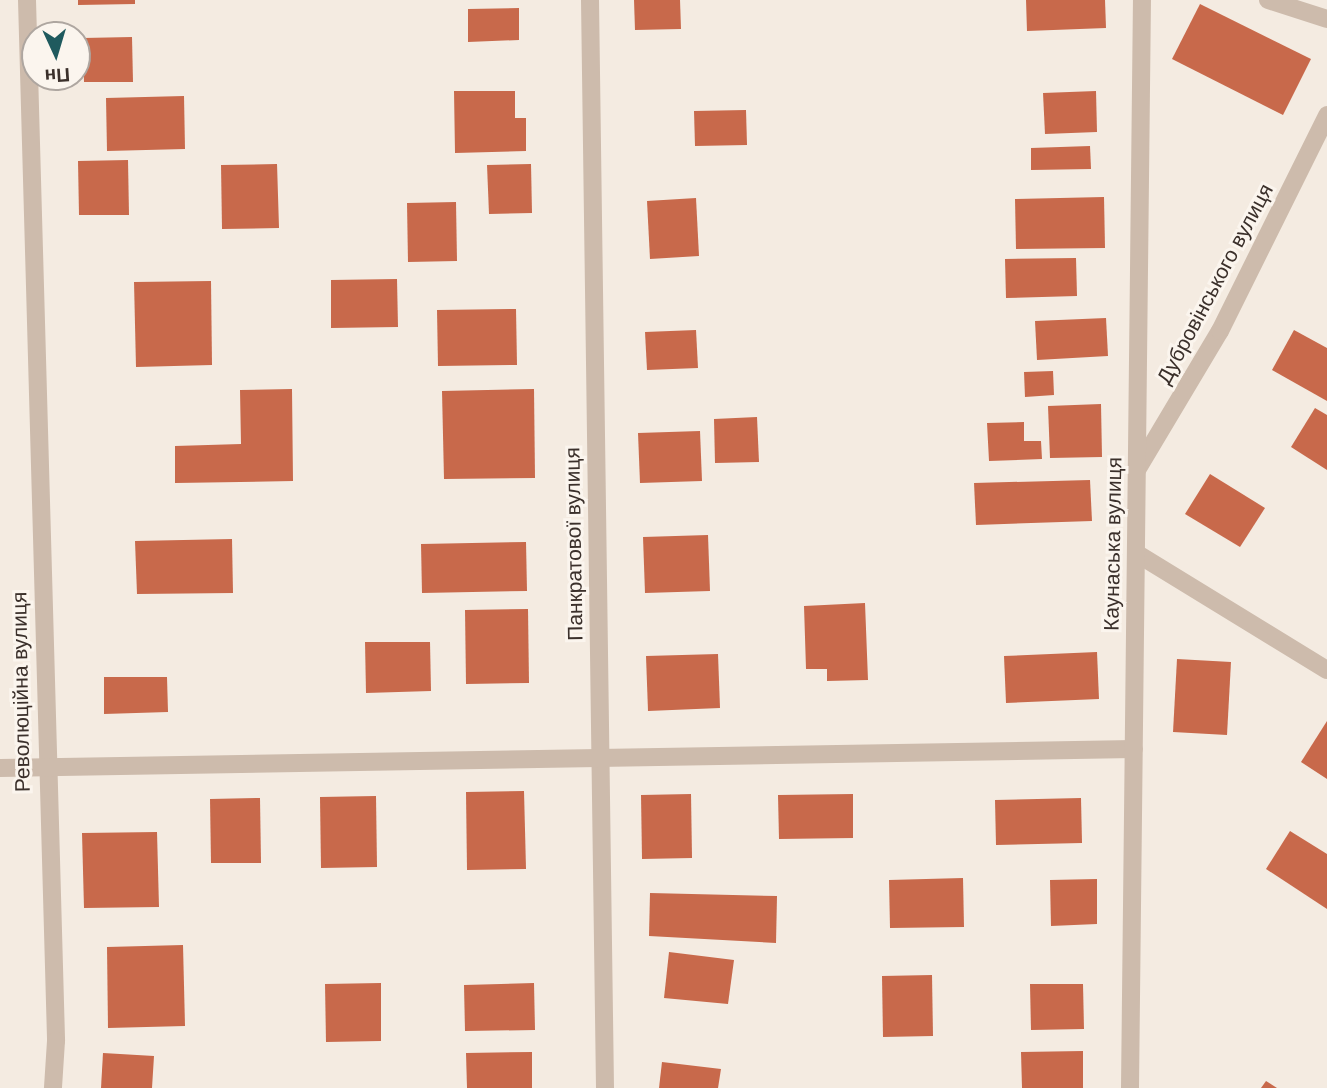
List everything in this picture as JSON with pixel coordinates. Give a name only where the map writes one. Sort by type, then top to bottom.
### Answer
[{"type":"street","name":"Революційна вулиця","points":[[27,0],[46,767],[56,1041],[53,1088]]},
{"type":"street","name":"Панкратової вулиця","points":[[590,0],[605,1088]]},
{"type":"street","name":"Каунаська вулиця","points":[[1130,1088],[1142,0]]},
{"type":"street","points":[[1268,0],[1327,19]]},
{"type":"street","name":"Дубровінського вулиця","points":[[1137,470],[1220,331],[1327,115]]},
{"type":"street","points":[[1136,553],[1327,670]]},
{"type":"street","points":[[0,768],[1134,749]]},
{"type":"building","points":[[78,0],[135,0],[135,4],[78,5]]},
{"type":"building","points":[[634,0],[680,0],[681,29],[635,30]]},
{"type":"building","points":[[1026,0],[1105,0],[1106,28],[1027,31]]},
{"type":"building","points":[[1200,4],[1311,59],[1283,115],[1172,59]]},
{"type":"building","points":[[519,8],[519,40],[468,42],[468,9]]},
{"type":"building","points":[[132,37],[133,82],[91,82],[91,38]]},
{"type":"building","points":[[454,91],[515,91],[515,118],[526,118],[526,151],[455,153]]},
{"type":"building","points":[[1096,91],[1097,132],[1045,134],[1043,93]]},
{"type":"building","points":[[184,96],[185,149],[107,151],[106,98]]},
{"type":"building","points":[[746,110],[747,145],[695,146],[694,111]]},
{"type":"building","points":[[1090,146],[1091,169],[1031,170],[1031,148]]},
{"type":"building","points":[[128,160],[129,215],[79,215],[78,161]]},
{"type":"building","points":[[277,164],[279,228],[222,229],[221,165]]},
{"type":"building","points":[[531,164],[532,213],[489,214],[487,165]]},
{"type":"building","points":[[1104,197],[1105,248],[1016,249],[1015,199]]},
{"type":"building","points":[[696,198],[699,256],[650,259],[647,201]]},
{"type":"building","points":[[456,202],[457,261],[408,262],[407,203]]},
{"type":"building","points":[[1076,258],[1077,296],[1006,298],[1005,259]]},
{"type":"building","points":[[397,279],[398,327],[331,328],[331,280]]},
{"type":"building","points":[[211,281],[212,365],[136,367],[134,282]]},
{"type":"building","points":[[516,309],[517,365],[438,366],[437,310]]},
{"type":"building","points":[[1106,318],[1108,356],[1037,360],[1035,321]]},
{"type":"building","points":[[696,330],[698,368],[647,370],[645,332]]},
{"type":"building","points":[[1294,330],[1327,348],[1327,401],[1272,370]]},
{"type":"building","points":[[1053,371],[1054,395],[1025,397],[1024,372]]},
{"type":"building","points":[[292,389],[293,481],[175,483],[175,446],[241,444],[240,390]]},
{"type":"building","points":[[534,389],[535,478],[444,479],[442,391]]},
{"type":"building","points":[[1101,404],[1102,457],[1050,458],[1048,406]]},
{"type":"building","points":[[1315,408],[1327,415],[1327,470],[1291,447]]},
{"type":"building","points":[[757,417],[759,462],[715,463],[714,419]]},
{"type":"building","points":[[1024,422],[1024,441],[1041,441],[1042,459],[989,461],[987,423]]},
{"type":"building","points":[[700,431],[702,481],[640,483],[638,433]]},
{"type":"building","points":[[1210,474],[1265,508],[1240,547],[1185,514]]},
{"type":"building","points":[[1090,480],[1092,521],[976,525],[974,483]]},
{"type":"building","points":[[708,535],[710,591],[645,593],[643,537]]},
{"type":"building","points":[[232,539],[233,593],[137,594],[135,541]]},
{"type":"building","points":[[526,542],[527,591],[422,593],[421,544]]},
{"type":"building","points":[[865,603],[868,680],[827,681],[827,669],[806,669],[804,606]]},
{"type":"building","points":[[528,609],[529,683],[466,684],[465,610]]},
{"type":"building","points":[[365,642],[430,642],[431,691],[366,693]]},
{"type":"building","points":[[1097,652],[1099,699],[1006,703],[1004,656]]},
{"type":"building","points":[[718,654],[720,708],[648,711],[646,656]]},
{"type":"building","points":[[1177,659],[1231,662],[1227,735],[1173,732]]},
{"type":"building","points":[[104,677],[167,677],[168,712],[104,714]]},
{"type":"building","points":[[1327,721],[1327,779],[1301,762]]},
{"type":"building","points":[[524,791],[526,869],[467,870],[466,792]]},
{"type":"building","points":[[691,794],[692,858],[642,859],[641,795]]},
{"type":"building","points":[[853,794],[853,838],[779,839],[778,795]]},
{"type":"building","points":[[376,796],[377,867],[321,868],[320,797]]},
{"type":"building","points":[[260,798],[261,863],[211,863],[210,799]]},
{"type":"building","points":[[1081,798],[1082,843],[996,845],[995,800]]},
{"type":"building","points":[[1290,831],[1327,854],[1327,909],[1266,869]]},
{"type":"building","points":[[157,832],[159,907],[84,908],[82,833]]},
{"type":"building","points":[[963,878],[964,927],[890,928],[889,880]]},
{"type":"building","points":[[1097,879],[1097,924],[1051,926],[1050,880]]},
{"type":"building","points":[[650,893],[777,896],[776,943],[649,936]]},
{"type":"building","points":[[183,945],[185,1026],[108,1028],[107,947]]},
{"type":"building","points":[[669,952],[734,960],[728,1004],[664,998]]},
{"type":"building","points":[[932,975],[933,1036],[883,1037],[882,976]]},
{"type":"building","points":[[381,983],[381,1041],[326,1042],[325,984]]},
{"type":"building","points":[[534,983],[535,1030],[465,1031],[464,985]]},
{"type":"building","points":[[1030,984],[1083,984],[1084,1029],[1031,1030]]},
{"type":"building","points":[[1083,1051],[1083,1088],[1022,1088],[1021,1052]]},
{"type":"building","points":[[532,1052],[532,1088],[467,1088],[466,1053]]},
{"type":"building","points":[[103,1053],[154,1056],[152,1088],[101,1088]]},
{"type":"building","points":[[662,1062],[721,1069],[718,1088],[659,1088]]},
{"type":"building","points":[[1266,1081],[1277,1088],[1261,1088]]}]
